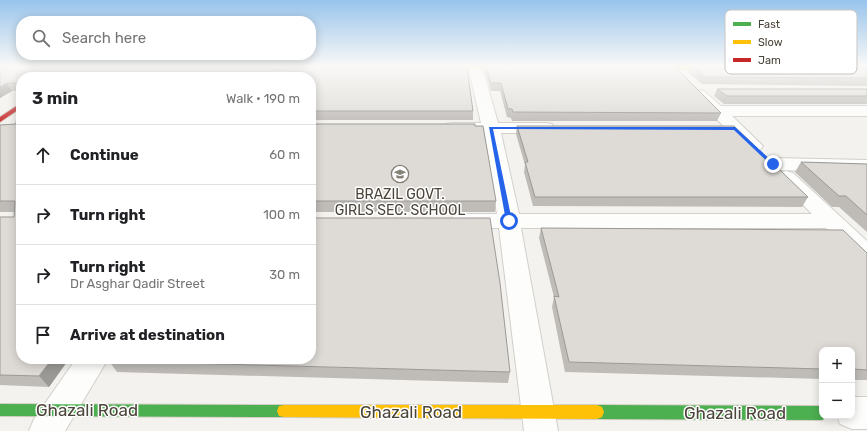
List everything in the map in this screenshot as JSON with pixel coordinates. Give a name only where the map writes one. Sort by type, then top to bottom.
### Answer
[{"type":"street","points":[[480,86],[491,128],[509,221],[539,422]]},
{"type":"street","points":[[692,86],[696,90],[714,120],[735,128],[866,253]]},
{"type":"street","points":[[696,90],[719,90]]},
{"type":"street","points":[[5,124],[16,111]]},
{"type":"street","points":[[714,120],[867,111]]},
{"type":"street","points":[[436,128],[562,128]]},
{"type":"street","points":[[773,164],[867,166]]},
{"type":"street","points":[[438,221],[832,221]]},
{"type":"street","points":[[53,421],[90,364]]},
{"type":"street","name":"Ghazali Road","points":[[0,410],[53,421],[539,422],[819,413]]},
{"type":"street","points":[[855,413],[867,413]]},
{"type":"building","points":[[316,86],[470,86],[473,111],[316,111]]},
{"type":"building","points":[[502,86],[694,86],[721,113],[513,112],[512,109],[508,109]]},
{"type":"building","points":[[717,89],[867,89],[867,96],[727,96]]},
{"type":"building","points":[[16,124],[16,364],[48,364],[39,376],[0,375],[0,217],[14,217],[15,201],[0,201],[0,125]]},
{"type":"building","name":"BRAZIL GOVT. GIRLS SEC. SCHOOL","points":[[316,124],[475,124],[475,126],[483,126],[496,201],[316,201]]},
{"type":"building","points":[[517,126],[734,126],[808,197],[535,197],[525,162],[528,162]]},
{"type":"building","points":[[801,162],[867,164],[867,215],[846,196],[839,196]]},
{"type":"building","points":[[316,218],[490,218],[500,283],[510,372],[218,364],[316,364]]},
{"type":"building","points":[[541,228],[843,230],[867,253],[867,370],[855,369],[855,347],[819,347],[819,369],[569,362],[554,296],[559,297]]},
{"type":"traffic: fast","points":[[0,410],[284,411]]},
{"type":"traffic: fast","points":[[597,412],[819,413]]},
{"type":"traffic: slow","points":[[284,411],[597,412]]},
{"type":"traffic: jam","points":[[0,120],[16,109]]},
{"type":"place","name":"BRAZIL GOVT. GIRLS SEC. SCHOOL","points":[[400,174]]},
{"type":"route","points":[[509,221],[491,128],[735,128],[773,164]]}]
